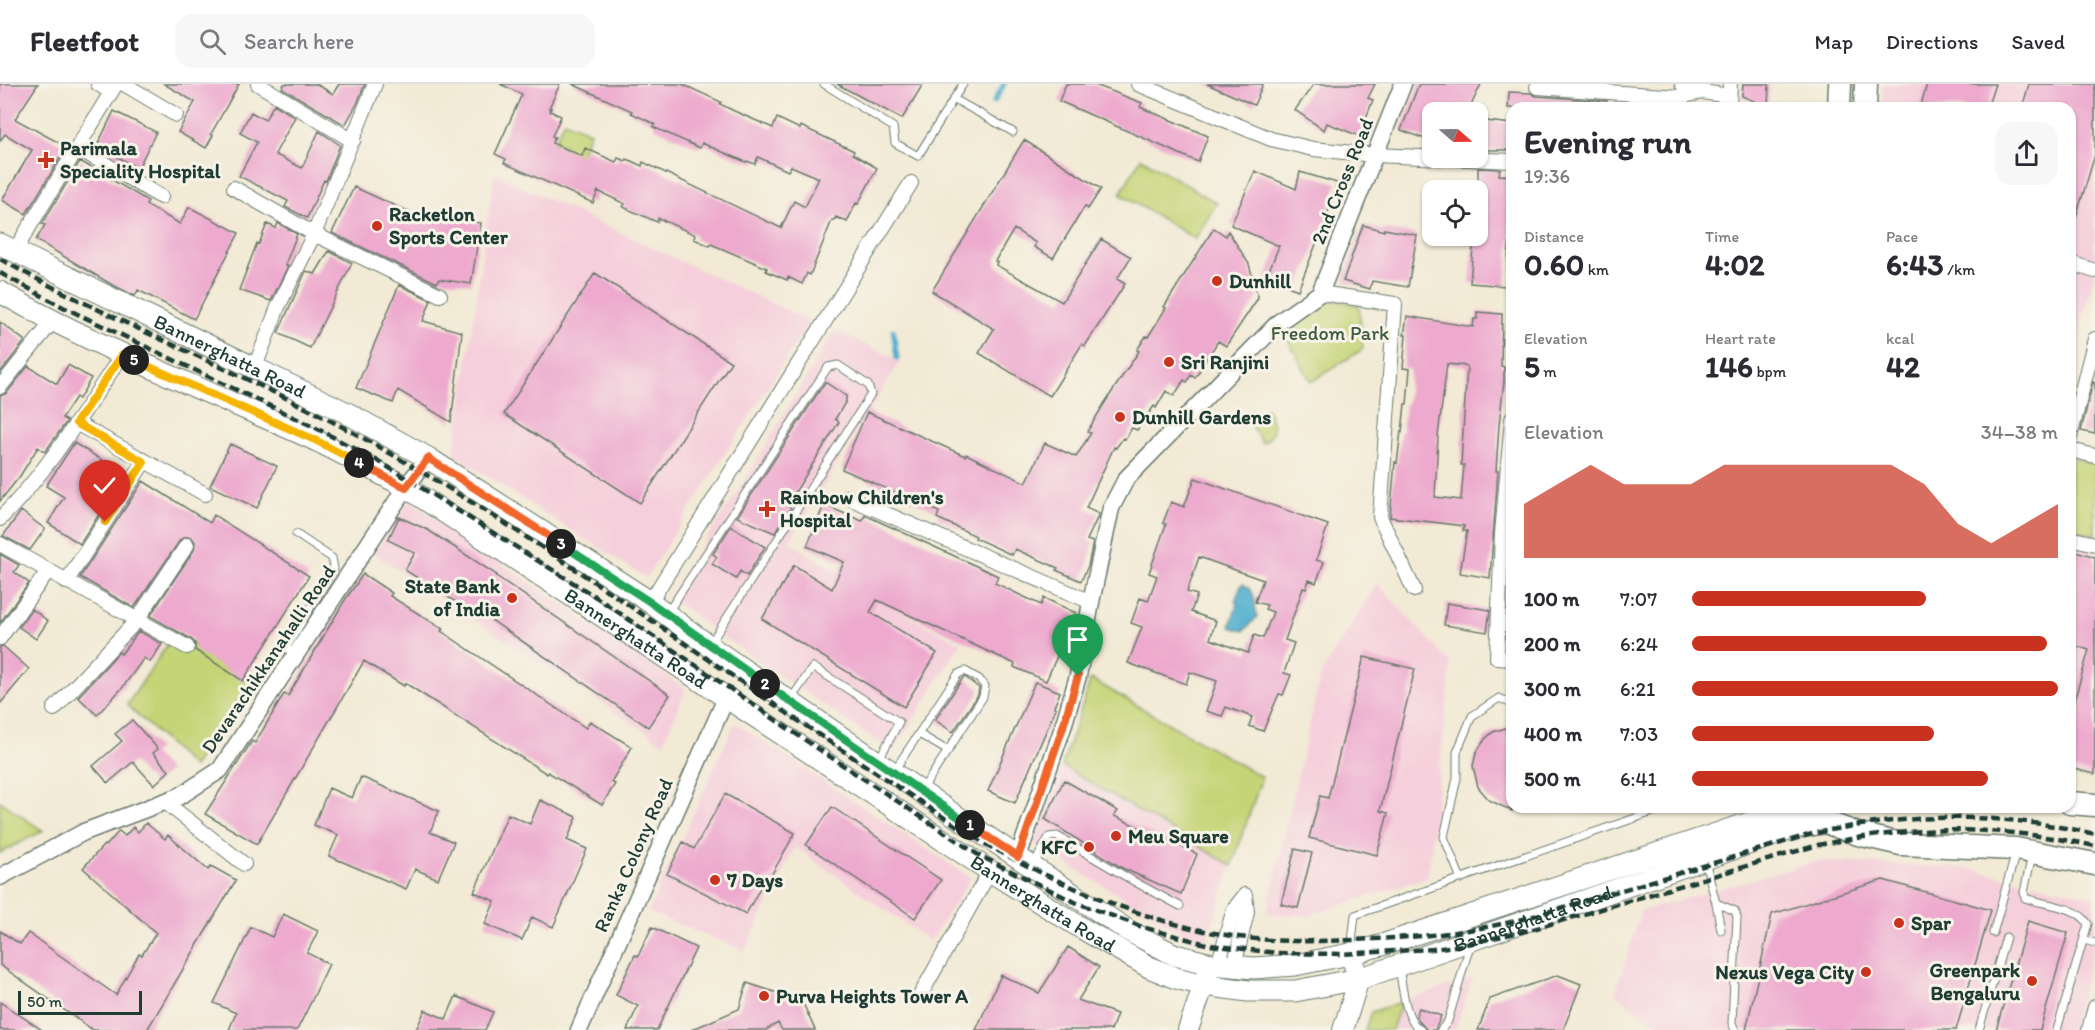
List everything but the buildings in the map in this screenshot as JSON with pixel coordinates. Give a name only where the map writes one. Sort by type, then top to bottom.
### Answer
[{"type":"highway","points":[[1839,102],[1840,84]]},
{"type":"highway","points":[[1865,102],[1866,84]]},
{"type":"highway","points":[[2076,803],[2095,805]]},
{"type":"highway","points":[[1810,814],[1858,834],[1901,844],[2025,851],[2095,864]]},
{"type":"main road","name":"Bannerghatta Road","points":[[7,248],[255,367],[428,458],[658,608],[885,768],[1025,862],[1127,930],[1175,956],[1221,965],[1254,968],[1295,964],[1350,954],[1810,814]]},
{"type":"main road","name":"Bannerghatta Road","points":[[0,292],[52,322],[315,440],[406,488],[990,872],[1149,967],[1176,978],[1204,985],[1248,991],[1295,991],[1359,979],[1704,859],[1810,814]]},
{"type":"main road","points":[[1342,1030],[1359,979],[1350,954]]},
{"type":"main road","points":[[1188,1030],[1204,985],[1221,965]]},
{"type":"street","points":[[7,248],[78,148],[114,88],[98,84]]},
{"type":"street","points":[[124,84],[176,115]]},
{"type":"street","points":[[258,84],[353,141]]},
{"type":"street","points":[[255,367],[278,307],[314,234],[375,84]]},
{"type":"street","points":[[1138,84],[1271,138],[1313,149],[1375,155],[1506,162]]},
{"type":"street","name":"2nd Cross Road","points":[[1320,293],[1403,84]]},
{"type":"street","points":[[1682,84],[1703,92],[1729,96]]},
{"type":"street","points":[[1537,87],[1679,97],[1703,92]]},
{"type":"street","points":[[78,148],[162,197]]},
{"type":"street","points":[[658,608],[911,183]]},
{"type":"street","points":[[234,188],[314,234],[440,295]]},
{"type":"street","points":[[2076,265],[2095,271]]},
{"type":"street","points":[[1025,862],[1078,676],[1091,602],[1112,508],[1126,479],[1280,322],[1320,293],[1395,304],[1380,517],[1414,590]]},
{"type":"street","points":[[0,387],[52,322]]},
{"type":"street","points":[[2076,413],[2095,339]]},
{"type":"street","points":[[0,519],[19,500],[76,423],[122,355]]},
{"type":"street","points":[[76,423],[205,494]]},
{"type":"street","points":[[2076,451],[2095,456]]},
{"type":"street","name":"Devarachikkanahalli Road","points":[[0,878],[84,832],[180,796],[220,770],[428,458]]},
{"type":"street","points":[[66,582],[144,462]]},
{"type":"street","points":[[847,497],[1091,602]]},
{"type":"street","points":[[2076,539],[2095,544]]},
{"type":"street","points":[[0,544],[187,647]]},
{"type":"street","points":[[54,709],[137,620],[187,545]]},
{"type":"street","points":[[1506,566],[1505,597],[1497,658],[1506,659]]},
{"type":"street","points":[[0,638],[48,571]]},
{"type":"street","name":"Ranka Colony Road","points":[[579,1030],[726,698]]},
{"type":"street","points":[[2076,793],[2095,799]]},
{"type":"street","points":[[165,802],[244,864]]},
{"type":"street","points":[[921,994],[990,872]]},
{"type":"street","points":[[2089,1030],[2095,1007]]},
{"type":"lane","points":[[824,84],[893,127],[895,143],[918,156],[963,84]]},
{"type":"lane","points":[[954,99],[1013,132]]},
{"type":"lane","points":[[658,608],[828,367],[838,365],[868,385],[871,394],[709,645]]},
{"type":"lane","points":[[296,534],[332,558],[334,563],[334,568],[286,648],[297,655]]},
{"type":"lane","points":[[790,701],[813,667],[899,722],[885,768]]},
{"type":"lane","points":[[885,768],[919,734],[958,674],[965,671],[979,679],[985,686],[984,694],[921,792]]},
{"type":"lane","points":[[1461,879],[1444,837],[1457,778],[1457,752],[1472,716],[1499,698],[1506,701]]},
{"type":"lane","points":[[919,734],[948,751]]},
{"type":"lane","points":[[1350,954],[1354,915],[1643,813]]},
{"type":"lane","points":[[1025,862],[1049,837],[1057,836],[1180,906]]},
{"type":"lane","points":[[1993,933],[2025,851]]},
{"type":"lane","points":[[2025,851],[2025,898],[2074,912],[2084,917],[2088,924],[2057,1030]]},
{"type":"lane","points":[[1704,859],[1721,930]]},
{"type":"lane","points":[[1716,903],[1734,911],[1737,917],[1732,1023],[1735,1030]]},
{"type":"lane","points":[[1978,1030],[2006,937]]},
{"type":"lane","points":[[1441,1030],[1448,1021],[1472,939]]},
{"type":"lane","points":[[2084,940],[2095,943]]},
{"type":"lane","points":[[1399,965],[1409,1016],[1421,1030]]},
{"type":"shaded area","points":[[1883,84],[2095,84],[2095,271],[2076,347],[2076,102],[1882,102]]},
{"type":"shaded area","points":[[494,174],[810,321],[646,578],[454,455]]},
{"type":"shaded area","points":[[835,330],[900,361],[789,541],[903,614],[961,643],[893,752],[716,632],[669,596],[747,477]]},
{"type":"shaded area","points":[[410,501],[686,689],[663,743],[373,553]]},
{"type":"shaded area","points":[[2076,544],[2095,549],[2095,778],[2076,773]]},
{"type":"shaded area","points":[[1377,583],[1451,664],[1428,877],[1307,916],[1267,913],[1321,674]]},
{"type":"shaded area","points":[[735,723],[971,878],[930,941],[795,847],[745,951],[648,912]]},
{"type":"shaded area","points":[[1062,766],[1232,866],[1205,946],[1032,843]]},
{"type":"shaded area","points":[[1817,861],[1964,868],[2095,897],[2095,942],[2071,1030],[1665,1030],[1615,994],[1641,911]]},
{"type":"shaded area","points":[[1473,978],[1455,1030],[1392,1030],[1401,1002]]},
{"type":"green space","points":[[564,121],[590,132],[576,165],[561,158],[566,147],[554,142]]},
{"type":"green space","points":[[1141,158],[1217,203],[1195,239],[1120,194]]},
{"type":"green space","name":"Freedom Park","points":[[1323,298],[1359,305],[1363,349],[1311,382],[1284,333]]},
{"type":"green space","points":[[1266,408],[1273,428],[1270,436],[1262,443],[1252,427],[1254,419]]},
{"type":"green space","points":[[2076,459],[2095,464],[2095,535],[2076,530]]},
{"type":"green space","points":[[175,633],[252,681],[193,767],[127,705]]},
{"type":"green space","points":[[1091,679],[1262,777],[1232,866],[1062,766]]},
{"type":"green space","points":[[0,801],[43,831],[0,853]]},
{"type":"green space","points":[[1401,1002],[1392,1030],[1365,1030],[1371,1012]]},
{"type":"water","points":[[1242,584],[1247,586],[1252,593],[1257,617],[1244,631],[1230,627],[1237,604],[1235,601]]},
{"type":"waterway","points":[[994,102],[1004,84]]},
{"type":"waterway","points":[[893,330],[897,358]]},
{"type":"railway","points":[[0,259],[96,309],[292,401],[388,452],[546,550],[987,845],[1048,876],[1112,904],[1179,925],[1213,933],[1279,941],[1432,935],[1527,918],[1815,833],[1851,826],[1921,819],[1989,819],[2024,822],[2095,834]]},
{"type":"railway","points":[[0,273],[63,307],[314,427],[380,462],[596,597],[980,856],[1075,902],[1142,927],[1210,945],[1277,953],[1342,954],[1433,949],[1530,930],[1818,845],[1855,838],[1923,831],[1990,831],[2024,834],[2095,846]]},
{"type":"place","name":"Parimala Speciality Hospital","points":[[46,160]]},
{"type":"place","name":"Racketlon Sports Center","points":[[377,226]]},
{"type":"place","name":"Dunhill","points":[[1217,281]]},
{"type":"place","name":"Sri Ranjini","points":[[1169,362]]},
{"type":"place","name":"Dunhill Gardens","points":[[1120,417]]},
{"type":"place","name":"Rainbow Children's Hospital","points":[[767,509]]},
{"type":"place","name":"State Bank of India","points":[[512,598]]},
{"type":"place","name":"Meu Square","points":[[1116,836]]},
{"type":"place","name":"KFC","points":[[1089,847]]},
{"type":"place","name":"7 Days","points":[[715,880]]},
{"type":"place","name":"Spar","points":[[1899,923]]},
{"type":"place","name":"Nexus Vega City","points":[[1866,972]]},
{"type":"place","name":"Greenpark Bengaluru","points":[[2032,981]]},
{"type":"place","name":"Purva Heights Tower A","points":[[764,996]]},
{"type":"route","points":[[105,522],[144,462],[76,423],[122,355],[315,440],[406,488],[428,458],[650,602],[877,762],[1018,857],[1062,730],[1078,676]]}]
